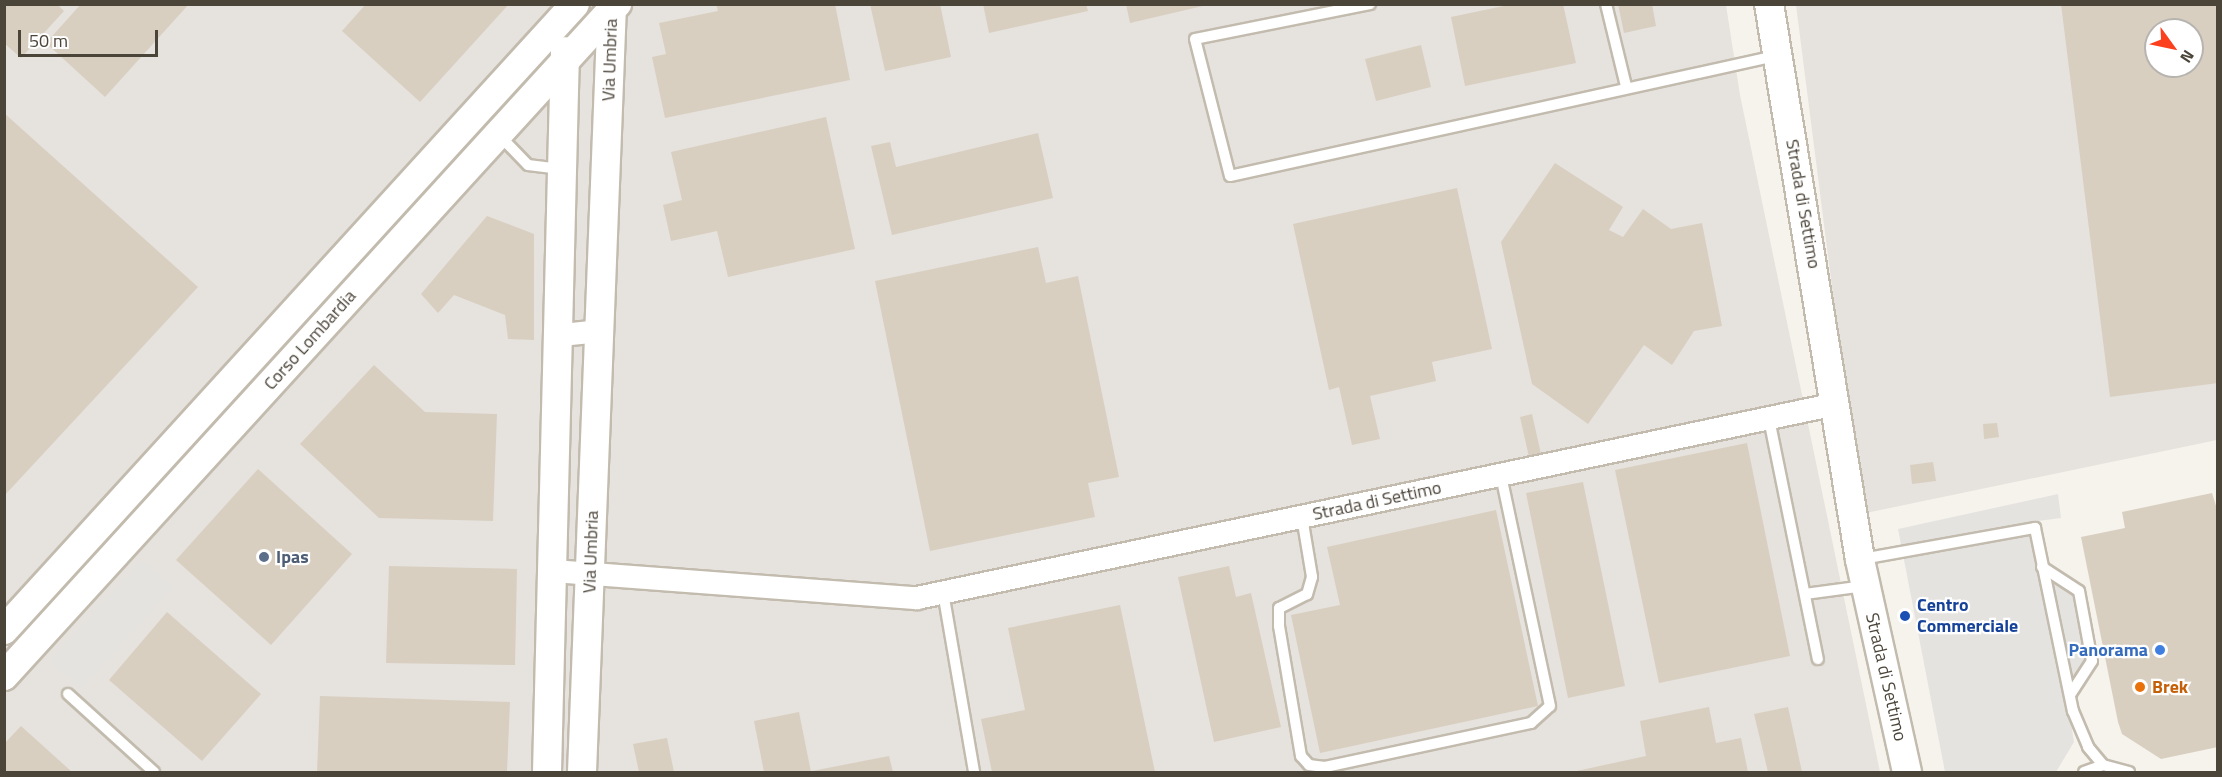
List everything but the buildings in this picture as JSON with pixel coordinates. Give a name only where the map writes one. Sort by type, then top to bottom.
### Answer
[{"type":"street","name":"Strada di Settimo","points":[[1769,4],[1863,573],[1907,772]]},
{"type":"street","name":"Corso Lombardia","points":[[4,676],[614,6]]},
{"type":"street","name":"Via Umbria","points":[[582,772],[614,6]]},
{"type":"street","name":"Corso Lombardia","points":[[4,630],[570,10]]},
{"type":"street","name":"Via Umbria","points":[[547,772],[562,335],[566,60],[570,10]]},
{"type":"street","points":[[417,178],[439,199]]},
{"type":"street","points":[[562,335],[599,332]]},
{"type":"street","name":"Strada di Settimo","points":[[554,571],[917,598],[1836,404]]},
{"type":"street","points":[[72,557],[94,577]]},
{"type":"lane","points":[[1370,4],[1195,39],[1230,176],[1626,86],[1778,56]]},
{"type":"lane","points":[[1606,4],[1626,86]]},
{"type":"lane","points":[[498,134],[528,165],[564,169]]},
{"type":"lane","points":[[1769,419],[1818,659]]},
{"type":"lane","points":[[1302,517],[1312,577],[1307,594],[1279,608],[1279,626],[1301,756],[1309,765],[1325,767],[1531,723],[1550,706],[1501,475]]},
{"type":"lane","points":[[1805,594],[1863,573],[2035,528],[2070,695],[2088,747],[2103,765],[2129,772]]},
{"type":"lane","points":[[2042,567],[2079,591],[2092,661],[2070,695]]},
{"type":"lane","points":[[943,592],[974,772]]},
{"type":"lane","points":[[68,694],[154,772]]},
{"type":"lane","points":[[2084,772],[2103,765]]},
{"type":"shaded area","points":[[5,5],[1726,5],[1740,95],[1880,772],[5,772]]},
{"type":"shaded area","points":[[1796,5],[2217,5],[2217,440],[1861,514]]},
{"type":"shaded area","points":[[2058,494],[2061,518],[2030,522],[2040,572],[2076,595],[2088,659],[2066,693],[2074,742],[2056,772],[1945,772],[1898,529]]},
{"type":"shaded area","points":[[141,560],[173,586],[82,689],[49,662]]},
{"type":"place","name":"Ipas","points":[[264,557]]},
{"type":"place","name":"Centro Commerciale","points":[[1905,616]]},
{"type":"place","name":"Panorama","points":[[2160,650]]},
{"type":"place","name":"Brek","points":[[2140,687]]}]
